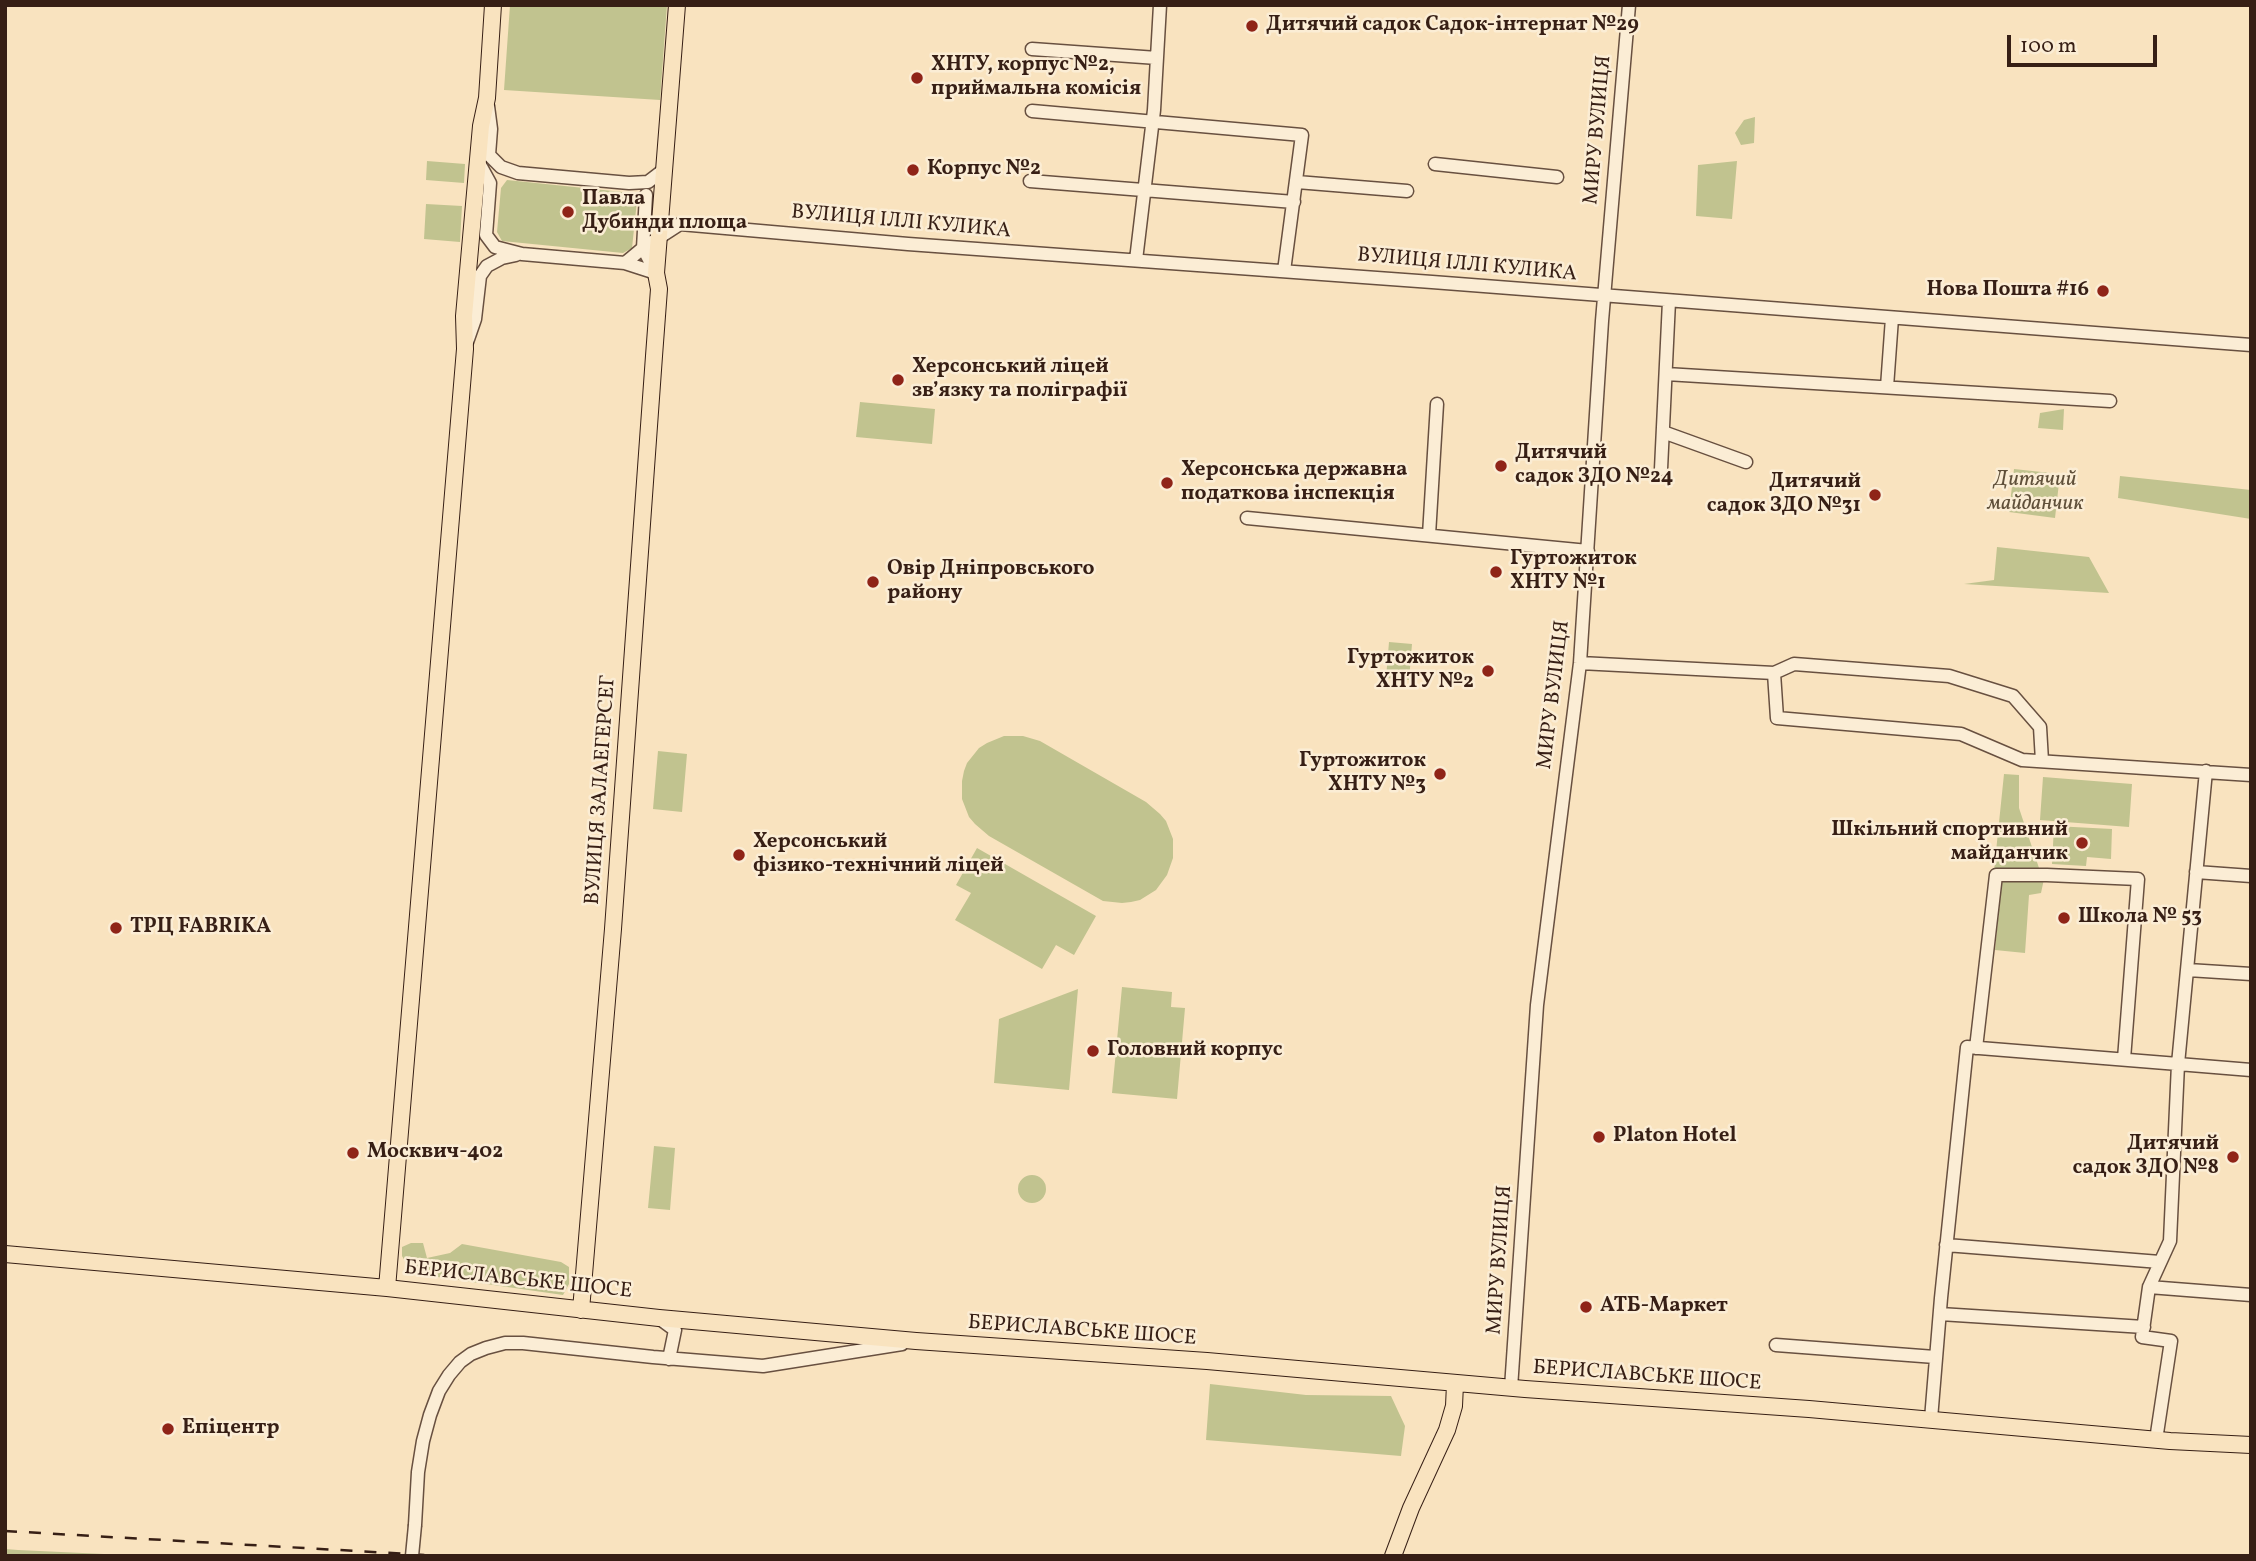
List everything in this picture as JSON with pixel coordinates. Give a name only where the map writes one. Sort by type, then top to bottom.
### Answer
[{"type":"main road","points":[[387,1288],[465,349],[464,316],[481,126],[487,98],[492,5]]},
{"type":"main road","points":[[665,169],[677,5]]},
{"type":"main road","name":"ВУЛИЦЯ ЗАЛАЕГЕРСЕГ","points":[[580,1310],[614,916],[659,289],[656,273],[665,169]]},
{"type":"main road","name":"БЕРИСЛАВСЬКЕ ШОСЕ","points":[[5,1254],[387,1288],[659,1318],[916,1341],[1207,1361],[1455,1384],[2251,1446]]},
{"type":"main road","points":[[1392,1556],[1447,1430],[1454,1406],[1455,1384]]},
{"type":"street","points":[[1136,260],[1153,122],[1160,5]]},
{"type":"street","name":"МИРУ ВУЛИЦЯ","points":[[1511,1388],[1537,1005],[1580,663],[1604,297],[1629,5]]},
{"type":"street","points":[[1032,50],[1157,58]]},
{"type":"street","points":[[487,98],[491,130],[489,155],[501,167],[518,173]]},
{"type":"street","points":[[1032,111],[1302,135],[1284,271]]},
{"type":"street","points":[[478,161],[490,183],[486,235],[495,247],[522,254],[625,263],[656,273]]},
{"type":"street","points":[[1435,163],[1557,177]]},
{"type":"street","points":[[476,198],[501,175],[518,173],[629,183],[648,182],[665,169]]},
{"type":"street","points":[[1030,181],[1294,202]]},
{"type":"street","points":[[1297,182],[1407,191]]},
{"type":"street","points":[[625,263],[643,248],[680,225],[629,183]]},
{"type":"street","points":[[646,195],[643,248],[656,273]]},
{"type":"street","name":"ВУЛИЦЯ ІЛЛІ КУЛИКА","points":[[680,225],[2251,345]]},
{"type":"street","points":[[465,349],[475,319],[480,276],[488,266],[502,257],[522,254]]},
{"type":"street","points":[[1661,469],[1669,301]]},
{"type":"street","points":[[1887,387],[1892,318]]},
{"type":"street","points":[[1666,374],[2110,401]]},
{"type":"street","points":[[1429,536],[1437,404]]},
{"type":"street","points":[[1663,432],[1746,462]]},
{"type":"street","points":[[1247,518],[1588,551]]},
{"type":"street","points":[[1580,663],[1774,673],[1794,664],[1949,676],[2013,696],[2040,727],[2042,761]]},
{"type":"street","points":[[1774,673],[1777,719],[1961,734],[2022,760],[2251,775]]},
{"type":"street","points":[[2156,1440],[2171,1341],[2143,1337],[2149,1287],[2170,1241],[2178,1064],[2206,771]]},
{"type":"street","points":[[2196,872],[2251,876]]},
{"type":"street","points":[[1931,1419],[1946,1245],[1996,875],[2138,879],[2124,1059]]},
{"type":"street","points":[[2188,970],[2251,974]]},
{"type":"street","points":[[1972,1048],[2251,1070]]},
{"type":"street","points":[[1946,1245],[2160,1262]]},
{"type":"street","points":[[2149,1287],[2251,1295]]},
{"type":"street","points":[[1940,1314],[2144,1327]]},
{"type":"street","points":[[659,1318],[676,1330],[669,1359]]},
{"type":"street","points":[[412,1556],[423,1441],[439,1391],[460,1362],[471,1354],[505,1343],[523,1343],[646,1357],[763,1366],[916,1341]]},
{"type":"street","points":[[1776,1345],[1936,1357]]},
{"type":"green space","points":[[510,5],[667,5],[660,100],[504,90]]},
{"type":"green space","points":[[1755,117],[1754,143],[1741,145],[1735,133],[1744,120]]},
{"type":"green space","points":[[427,161],[465,164],[464,183],[426,180]]},
{"type":"green space","points":[[1737,161],[1732,219],[1696,216],[1698,165]]},
{"type":"green space","points":[[507,180],[632,193],[637,201],[632,248],[623,253],[502,241],[497,232],[501,188]]},
{"type":"green space","points":[[426,204],[462,206],[460,242],[424,239]]},
{"type":"green space","points":[[860,402],[935,409],[932,444],[856,437]]},
{"type":"green space","points":[[2064,409],[2063,430],[2038,428],[2040,413]]},
{"type":"green space","name":"Дитячий майданчик","points":[[2014,469],[2060,474],[2055,518],[2009,512]]},
{"type":"green space","points":[[2120,476],[2251,490],[2251,519],[2118,498]]},
{"type":"green space","points":[[1997,547],[2089,557],[2109,593],[1964,584],[1994,580]]},
{"type":"green space","points":[[1389,642],[1412,644],[1409,680],[1386,678]]},
{"type":"green space","points":[[1004,736],[1023,736],[1040,741],[1146,802],[1160,814],[1173,839],[1173,858],[1167,875],[1156,890],[1131,902],[1103,901],[989,836],[975,824],[962,799],[964,771],[979,748]]},
{"type":"green space","points":[[658,751],[687,754],[682,812],[653,809]]},
{"type":"green space","points":[[2004,774],[2019,775],[2019,808],[2040,871],[1994,871]]},
{"type":"green space","points":[[2043,777],[2132,784],[2129,827],[2040,820]]},
{"type":"green space","name":"Шкільний спортивний майданчик","points":[[2054,826],[2112,829],[2111,859],[2087,857],[2086,866],[2052,864]]},
{"type":"green space","points":[[977,848],[1096,916],[1074,955],[1056,945],[1042,969],[955,920],[971,893],[956,885]]},
{"type":"green space","points":[[2044,879],[2041,893],[2029,895],[2025,953],[1995,950],[2002,880]]},
{"type":"green space","points":[[1122,987],[1172,992],[1171,1007],[1185,1008],[1177,1099],[1112,1093]]},
{"type":"green space","points":[[1078,989],[1069,1090],[994,1083],[999,1019]]},
{"type":"green space","points":[[654,1146],[675,1148],[670,1210],[648,1208]]},
{"type":"green space","points":[[1032,1175],[1042,1179],[1046,1189],[1042,1199],[1032,1203],[1022,1199],[1018,1189],[1022,1179]]},
{"type":"green space","points":[[411,1243],[423,1243],[427,1258],[450,1253],[462,1244],[561,1262],[569,1267],[569,1284],[563,1295],[417,1274],[410,1270],[402,1256],[402,1247]]},
{"type":"green space","points":[[1210,1384],[1306,1395],[1391,1396],[1405,1426],[1401,1456],[1206,1440]]},
{"type":"green space","points":[[5,1549],[18,1550],[147,1556],[5,1556]]},
{"type":"railway","points":[[5,1531],[444,1556]]},
{"type":"place","name":"Дитячий садок Садок-інтернат №29","points":[[1252,26]]},
{"type":"place","name":"ХНТУ, корпус №2, приймальна комісія","points":[[917,78]]},
{"type":"place","name":"Корпус №2","points":[[913,170]]},
{"type":"place","name":"Павла Дубинди площа","points":[[568,212]]},
{"type":"place","name":"Нова Пошта #16","points":[[2103,291]]},
{"type":"place","name":"Херсонський ліцей зв’язку та поліграфії","points":[[898,380]]},
{"type":"place","name":"Дитячий садок ЗДО №24","points":[[1501,466]]},
{"type":"place","name":"Херсонська державна податкова інспекція","points":[[1167,483]]},
{"type":"place","name":"Дитячий садок ЗДО №31","points":[[1875,495]]},
{"type":"place","name":"Гуртожиток ХНТУ №1","points":[[1496,572]]},
{"type":"place","name":"Овір Дніпровського району","points":[[873,582]]},
{"type":"place","name":"Гуртожиток ХНТУ №2","points":[[1488,671]]},
{"type":"place","name":"Гуртожиток ХНТУ №3","points":[[1440,774]]},
{"type":"place","name":"Шкільний спортивний майданчик","points":[[2082,843]]},
{"type":"place","name":"Херсонський фізико-технічний ліцей","points":[[739,855]]},
{"type":"place","name":"Школа № 53","points":[[2064,918]]},
{"type":"place","name":"ТРЦ FABRIKA","points":[[116,928]]},
{"type":"place","name":"Головний корпус","points":[[1093,1051]]},
{"type":"place","name":"Platon Hotel","points":[[1599,1137]]},
{"type":"place","name":"Москвич-402","points":[[353,1153]]},
{"type":"place","name":"Дитячий садок ЗДО №8","points":[[2233,1157]]},
{"type":"place","name":"АТБ-Маркет","points":[[1586,1307]]},
{"type":"place","name":"Епіцентр","points":[[168,1429]]}]
